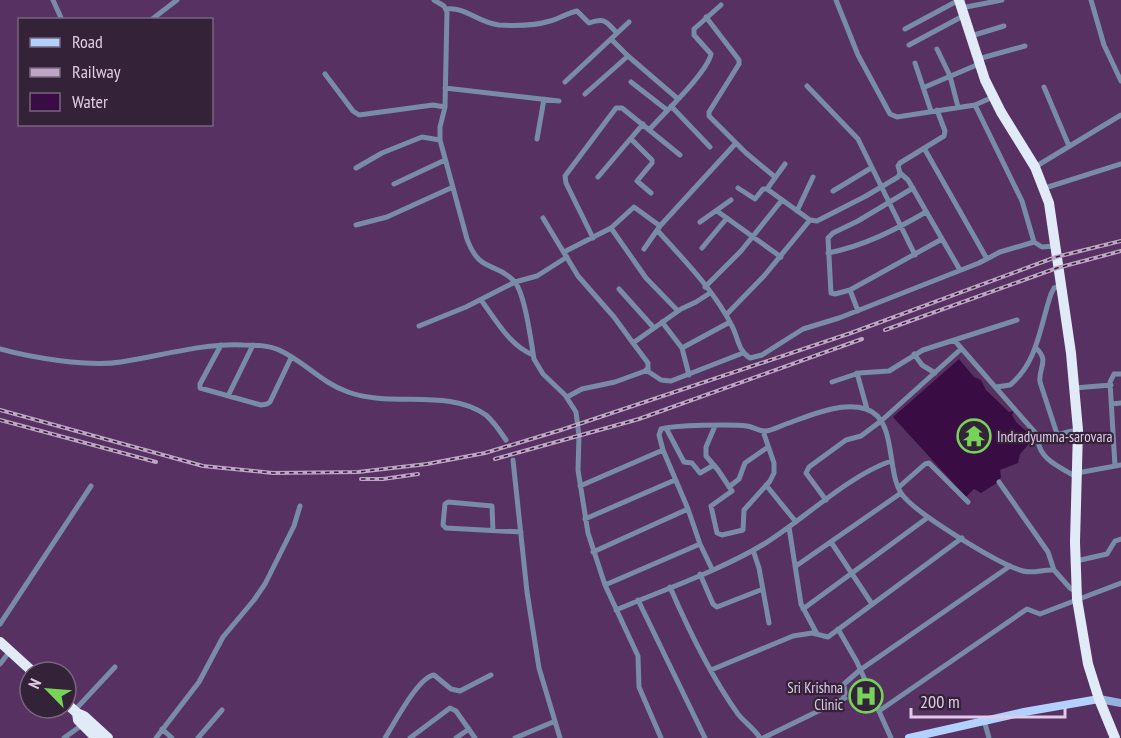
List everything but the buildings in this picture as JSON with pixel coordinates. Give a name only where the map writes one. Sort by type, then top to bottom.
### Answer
[{"type":"highway","points":[[961,6],[978,61],[993,98],[1035,166],[1045,188],[1051,216],[1078,430],[1077,596],[1088,664],[1115,738]]},
{"type":"highway","points":[[0,642],[20,660]]},
{"type":"highway","points":[[78,712],[108,738]]},
{"type":"highway","points":[[78,720],[96,738]]},
{"type":"main road","points":[[909,738],[984,720],[1099,699],[1121,703]]},
{"type":"street","points":[[53,0],[61,18]]},
{"type":"street","points":[[154,18],[177,0]]},
{"type":"street","points":[[434,0],[463,10],[483,22],[506,25],[525,26],[550,21],[577,11],[589,23],[598,19],[604,20],[617,33]]},
{"type":"street","points":[[836,0],[858,55],[888,111],[897,117],[975,105],[993,98]]},
{"type":"street","points":[[905,29],[961,6],[1002,0]]},
{"type":"street","points":[[1091,0],[1104,45],[1121,81]]},
{"type":"street","points":[[650,129],[700,74],[711,56],[693,32],[695,27],[721,5]]},
{"type":"street","points":[[450,6],[445,107],[440,127],[440,140],[467,238],[476,256],[488,267],[506,274],[515,282],[520,291],[534,355],[543,374],[567,397],[576,412],[580,486],[593,552],[605,585],[638,656],[639,687],[660,738]]},
{"type":"street","points":[[909,45],[961,6]]},
{"type":"street","points":[[706,17],[739,60],[739,64],[709,115],[736,143],[775,177]]},
{"type":"street","points":[[565,82],[629,22]]},
{"type":"street","points":[[970,36],[1004,26]]},
{"type":"street","points":[[611,39],[628,57],[678,99]]},
{"type":"street","points":[[925,87],[978,61],[1025,46]]},
{"type":"street","points":[[937,49],[950,76],[958,107]]},
{"type":"street","points":[[585,94],[628,57]]},
{"type":"street","points":[[915,63],[945,134],[898,166],[900,173],[913,188],[960,270]]},
{"type":"street","points":[[325,74],[353,111],[359,115],[433,105],[445,107]]},
{"type":"street","points":[[631,82],[669,108],[710,147]]},
{"type":"street","points":[[807,86],[858,139],[915,255]]},
{"type":"street","points":[[1044,87],[1069,146]]},
{"type":"street","points":[[445,88],[559,101]]},
{"type":"street","points":[[537,139],[544,99]]},
{"type":"street","points":[[975,105],[1022,201],[1034,242],[1042,248],[1054,246]]},
{"type":"street","points":[[593,238],[566,183],[565,176],[618,107],[650,129],[680,155]]},
{"type":"street","points":[[1035,166],[1121,115]]},
{"type":"street","points":[[598,177],[643,124]]},
{"type":"street","points":[[356,168],[382,153],[422,136],[440,140]]},
{"type":"street","points":[[631,139],[652,160],[637,181],[651,193]]},
{"type":"street","points":[[644,249],[658,228],[736,143]]},
{"type":"street","points":[[924,148],[987,259]]},
{"type":"street","points":[[394,184],[445,160]]},
{"type":"street","points":[[738,188],[755,199],[763,189],[767,189],[785,164]]},
{"type":"street","points":[[1045,188],[1121,164]]},
{"type":"street","points":[[832,191],[871,168]]},
{"type":"street","points":[[767,189],[815,222],[881,187],[898,177],[900,173]]},
{"type":"street","points":[[797,211],[813,177]]},
{"type":"street","points":[[356,225],[387,217],[453,188]]},
{"type":"street","points":[[913,188],[833,233],[827,240],[831,293],[850,290],[942,239]]},
{"type":"street","points":[[705,287],[727,267],[782,200]]},
{"type":"street","points":[[700,222],[731,201]]},
{"type":"street","points":[[419,326],[481,300],[515,282],[537,276],[566,255],[611,228],[634,207],[658,228],[710,293],[730,322],[743,353],[753,358],[803,329],[858,311],[1000,252],[1034,242]]},
{"type":"street","points":[[717,210],[781,257]]},
{"type":"street","points":[[828,253],[864,244],[926,212]]},
{"type":"street","points":[[543,218],[587,288],[614,317],[648,363],[649,368],[608,384],[582,389],[567,397]]},
{"type":"street","points":[[702,248],[727,218]]},
{"type":"street","points":[[726,315],[781,257],[810,220]]},
{"type":"street","points":[[611,228],[646,278],[678,311]]},
{"type":"street","points":[[996,387],[1006,386],[1014,381],[1030,362],[1051,294],[1054,288],[1061,286]]},
{"type":"street","points":[[619,289],[654,328]]},
{"type":"street","points":[[850,290],[858,311]]},
{"type":"street","points":[[633,343],[678,311],[710,293]]},
{"type":"street","points":[[481,300],[515,344],[534,355]]},
{"type":"street","points":[[832,382],[857,374],[889,371],[914,354],[1017,320]]},
{"type":"street","points":[[662,322],[682,348],[689,375]]},
{"type":"street","points":[[682,348],[730,322]]},
{"type":"street","points":[[955,341],[1038,437],[1038,444],[1045,455],[1055,465],[1077,475],[1118,466],[1111,385],[1112,376],[1121,374]]},
{"type":"street","points":[[221,345],[200,386],[261,405],[267,404],[291,358]]},
{"type":"street","points":[[0,349],[88,363],[121,362],[221,345],[253,345],[278,350],[322,380],[350,393],[383,399],[446,401],[474,409],[488,417],[506,440]]},
{"type":"street","points":[[228,396],[253,345]]},
{"type":"street","points":[[1036,348],[1041,353],[1044,363],[1039,376],[1040,382],[1057,434]]},
{"type":"street","points":[[826,500],[806,473],[807,469],[846,440],[861,436],[881,421],[962,349]]},
{"type":"street","points":[[646,370],[666,381],[689,375],[743,353]]},
{"type":"street","points":[[914,354],[920,362],[935,373]]},
{"type":"street","points":[[857,374],[867,409],[881,421],[888,437],[891,461],[899,487],[917,510],[1010,566],[1029,573],[1054,570]]},
{"type":"street","points":[[1074,388],[1111,385]]},
{"type":"street","points":[[1112,404],[1121,404]]},
{"type":"street","points":[[712,569],[663,450],[660,431],[666,428],[746,426],[763,431],[830,410],[846,407],[867,409]]},
{"type":"street","points":[[715,426],[705,452],[707,460],[714,465],[732,493],[711,506],[717,533],[720,535],[742,530],[744,510],[772,478],[775,469],[763,431]]},
{"type":"street","points":[[666,428],[684,462],[692,463],[700,473],[714,465]]},
{"type":"street","points":[[1038,437],[1044,438],[1078,430]]},
{"type":"street","points":[[729,487],[739,479],[745,463],[768,447]]},
{"type":"street","points":[[580,486],[663,450]]},
{"type":"street","points":[[513,460],[539,668],[553,723],[560,738]]},
{"type":"street","points":[[616,610],[753,550],[868,470],[891,461]]},
{"type":"street","points":[[899,487],[928,463],[968,502]]},
{"type":"street","points":[[585,519],[675,480]]},
{"type":"street","points":[[999,482],[1048,552],[1054,570],[1077,596]]},
{"type":"street","points":[[766,485],[796,522]]},
{"type":"street","points":[[0,624],[91,486]]},
{"type":"street","points":[[796,566],[902,493]]},
{"type":"street","points":[[493,531],[492,506],[448,502],[445,504],[443,525],[446,528],[493,531],[521,531]]},
{"type":"street","points":[[156,738],[199,682],[223,637],[265,584],[294,526],[300,506]]},
{"type":"street","points":[[593,552],[688,509]]},
{"type":"street","points":[[803,609],[927,518]]},
{"type":"street","points":[[789,527],[800,599],[817,634]]},
{"type":"street","points":[[711,670],[793,636],[817,634],[826,638],[962,538]]},
{"type":"street","points":[[1076,561],[1107,554],[1115,541],[1121,539]]},
{"type":"street","points":[[831,542],[872,604]]},
{"type":"street","points":[[605,585],[700,544]]},
{"type":"street","points":[[753,550],[769,623]]},
{"type":"street","points":[[670,587],[696,645],[711,670],[738,714],[753,727],[761,738],[845,698],[844,684],[860,670],[1010,566]]},
{"type":"street","points":[[700,574],[713,604],[717,607],[763,589]]},
{"type":"street","points":[[879,711],[1025,610],[1030,609],[1040,614],[1077,596],[1121,583]]},
{"type":"street","points":[[638,600],[705,738]]},
{"type":"street","points":[[838,629],[860,670],[891,738]]},
{"type":"street","points":[[0,664],[10,651]]},
{"type":"street","points":[[78,703],[115,667]]},
{"type":"street","points":[[384,738],[412,696],[429,676],[435,675],[451,689],[460,691],[491,675]]},
{"type":"street","points":[[410,738],[450,708],[456,711],[475,738]]},
{"type":"street","points":[[198,738],[222,710]]},
{"type":"street","points":[[984,720],[989,738]]},
{"type":"street","points":[[515,738],[553,723]]},
{"type":"street","points":[[64,738],[82,725]]},
{"type":"street","points":[[162,729],[172,738]]},
{"type":"street","points":[[456,738],[469,729]]},
{"type":"water","points":[[959,359],[1009,412],[1014,411],[1012,415],[1016,422],[1034,438],[1020,454],[1018,463],[1000,470],[1001,477],[997,483],[981,493],[974,489],[966,497],[893,417]]},
{"type":"railway","points":[[0,410],[203,466],[273,473],[358,472],[427,464],[485,453],[561,430],[851,333],[1056,257],[1121,241]]},
{"type":"railway","points":[[885,330],[1057,268],[1121,251]]},
{"type":"railway","points":[[495,459],[639,419],[862,339]]},
{"type":"railway","points":[[0,420],[156,462]]},
{"type":"railway","points":[[361,479],[383,479],[418,474]]},
{"type":"place","name":"Indradyumna-sarovara","points":[[974,436]]},
{"type":"place","name":"Sri Krishna Clinic","points":[[866,696]]}]
